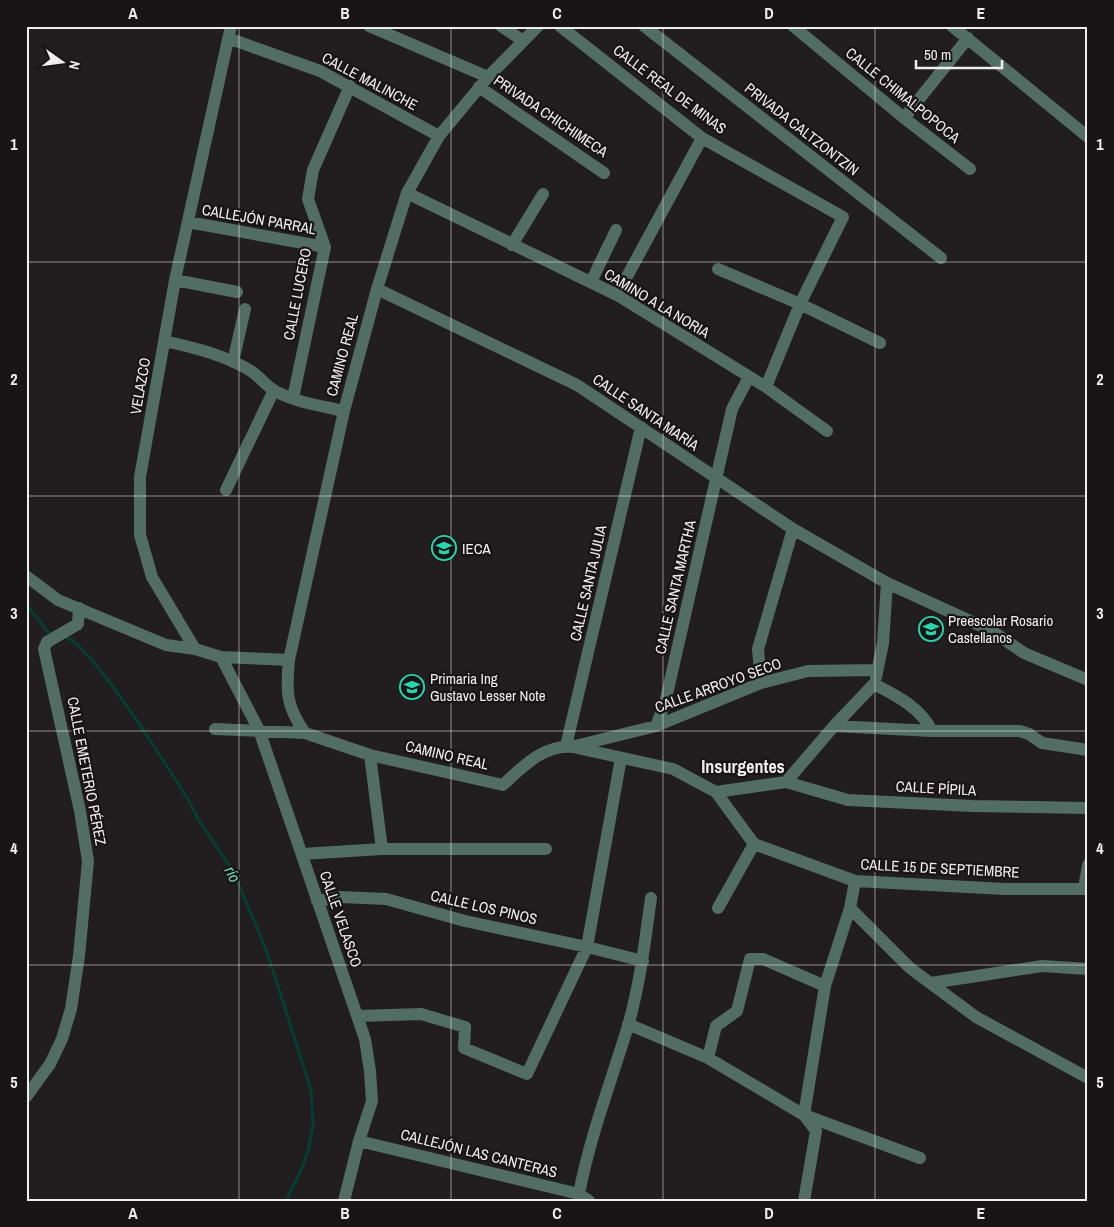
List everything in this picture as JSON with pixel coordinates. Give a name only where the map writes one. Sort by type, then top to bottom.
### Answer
[{"type":"street","points":[[369,26],[488,77]]},
{"type":"street","points":[[501,26],[522,40]]},
{"type":"street","name":"CAMINO REAL","points":[[305,733],[295,719],[286,692],[289,660],[344,411],[377,289],[407,193],[439,136],[488,77],[522,40],[538,26]]},
{"type":"street","name":"CALLE REAL DE MINAS","points":[[560,26],[702,138],[843,217],[800,304]]},
{"type":"street","name":"PRIVADA CALTZONTZIN","points":[[644,26],[940,258]]},
{"type":"street","name":"CALLE CHIMALPOPOCA","points":[[793,26],[904,118],[970,169]]},
{"type":"street","points":[[952,26],[1088,137]]},
{"type":"street","name":"CALLE MALINCHE","points":[[229,32],[320,71],[439,136]]},
{"type":"street","name":"VELAZCO","points":[[195,649],[152,577],[140,535],[140,477],[175,280],[229,32]]},
{"type":"street","points":[[904,118],[968,38]]},
{"type":"street","name":"CALLE LUCERO","points":[[292,398],[325,247],[308,199],[313,170],[350,86]]},
{"type":"street","name":"PRIVADA CHICHIMECA","points":[[479,87],[604,172]]},
{"type":"street","points":[[618,295],[702,138]]},
{"type":"street","name":"CAMINO A LA NORIA","points":[[407,193],[618,295],[766,387],[828,431]]},
{"type":"street","points":[[512,245],[543,194]]},
{"type":"street","name":"CALLEJÓN PARRAL","points":[[188,222],[325,247]]},
{"type":"street","points":[[591,282],[616,230]]},
{"type":"street","points":[[718,269],[800,304],[880,343]]},
{"type":"street","points":[[175,280],[237,292]]},
{"type":"street","name":"CALLE SANTA MARÍA","points":[[377,289],[576,385],[793,529],[887,582],[992,631],[1024,654],[1088,680]]},
{"type":"street","points":[[766,387],[800,304]]},
{"type":"street","points":[[234,362],[245,309]]},
{"type":"street","points":[[165,340],[211,352],[234,362],[252,372],[274,390],[292,398],[344,411]]},
{"type":"street","name":"CALLE SANTA MARTHA","points":[[656,726],[665,703],[732,409],[749,377]]},
{"type":"street","points":[[226,490],[274,390]]},
{"type":"street","name":"CALLE SANTA JULIA","points":[[569,747],[641,427]]},
{"type":"street","points":[[761,683],[758,649],[793,529]]},
{"type":"street","points":[[26,576],[58,600],[166,645],[195,649],[221,657],[289,660]]},
{"type":"street","points":[[716,792],[786,782],[834,726],[874,684],[884,643],[887,582]]},
{"type":"street","name":"CALLE EMETERIO PÉREZ","points":[[26,1097],[50,1064],[62,1039],[71,1009],[79,956],[88,860],[80,811],[44,649],[47,642],[78,624],[79,608]]},
{"type":"street","name":"CALLE VELASCO","points":[[221,657],[259,730],[358,1016],[370,1071],[372,1101],[359,1141],[344,1201]]},
{"type":"street","name":"CALLE ARROYO SECO","points":[[569,747],[656,726],[761,683],[808,671],[877,670]]},
{"type":"street","points":[[874,684],[910,704],[926,720],[932,731]]},
{"type":"street","points":[[665,703],[682,715]]},
{"type":"street","points":[[834,726],[932,731],[1020,731],[1029,734],[1042,743],[1088,750]]},
{"type":"street","name":"CAMINO REAL","points":[[215,729],[305,733],[370,755],[503,785],[532,758],[569,747]]},
{"type":"street","points":[[569,747],[673,769],[716,792],[754,844],[718,908]]},
{"type":"street","points":[[370,755],[382,849]]},
{"type":"street","points":[[358,1016],[421,1014],[465,1027],[464,1048],[527,1074],[587,946],[621,758]]},
{"type":"street","name":"CALLE PÍPILA","points":[[786,782],[848,800],[972,806],[1088,808]]},
{"type":"street","name":"CALLE 15 DE SEPTIEMBRE","points":[[754,844],[855,881],[1005,889],[1086,888]]},
{"type":"street","points":[[302,854],[382,849],[546,849]]},
{"type":"street","points":[[1086,888],[1088,865]]},
{"type":"street","points":[[804,1201],[816,1131],[804,1115],[825,986],[850,908],[855,881]]},
{"type":"street","name":"CALLE LOS PINOS","points":[[317,901],[342,897],[386,899],[466,921],[587,946],[643,961]]},
{"type":"street","points":[[584,1197],[586,1158],[628,1024],[643,961],[651,898]]},
{"type":"street","points":[[850,908],[910,968],[976,1017],[1088,1078]]},
{"type":"street","points":[[708,1058],[716,1026],[737,1011],[750,959],[763,959],[825,986]]},
{"type":"street","points":[[931,983],[1042,966],[1088,970]]},
{"type":"street","points":[[628,1024],[708,1058],[804,1115],[920,1158]]},
{"type":"street","name":"CALLEJÓN LAS CANTERAS","points":[[359,1141],[584,1197]]},
{"type":"waterway","name":"río","points":[[26,604],[48,632],[54,634]]},
{"type":"waterway","name":"río","points":[[65,637],[77,645],[93,661],[111,684],[189,801],[198,819],[234,873],[267,952],[311,1090],[313,1125],[309,1147],[303,1166],[286,1201]]},
{"type":"place","name":"IECA","points":[[444,548]]},
{"type":"place","name":"Preescolar Rosario Castellanos","points":[[931,629]]},
{"type":"place","name":"Primaria Ing Gustavo Lesser Note","points":[[412,687]]},
{"type":"district","name":"Insurgentes","points":[[743,766]]}]
